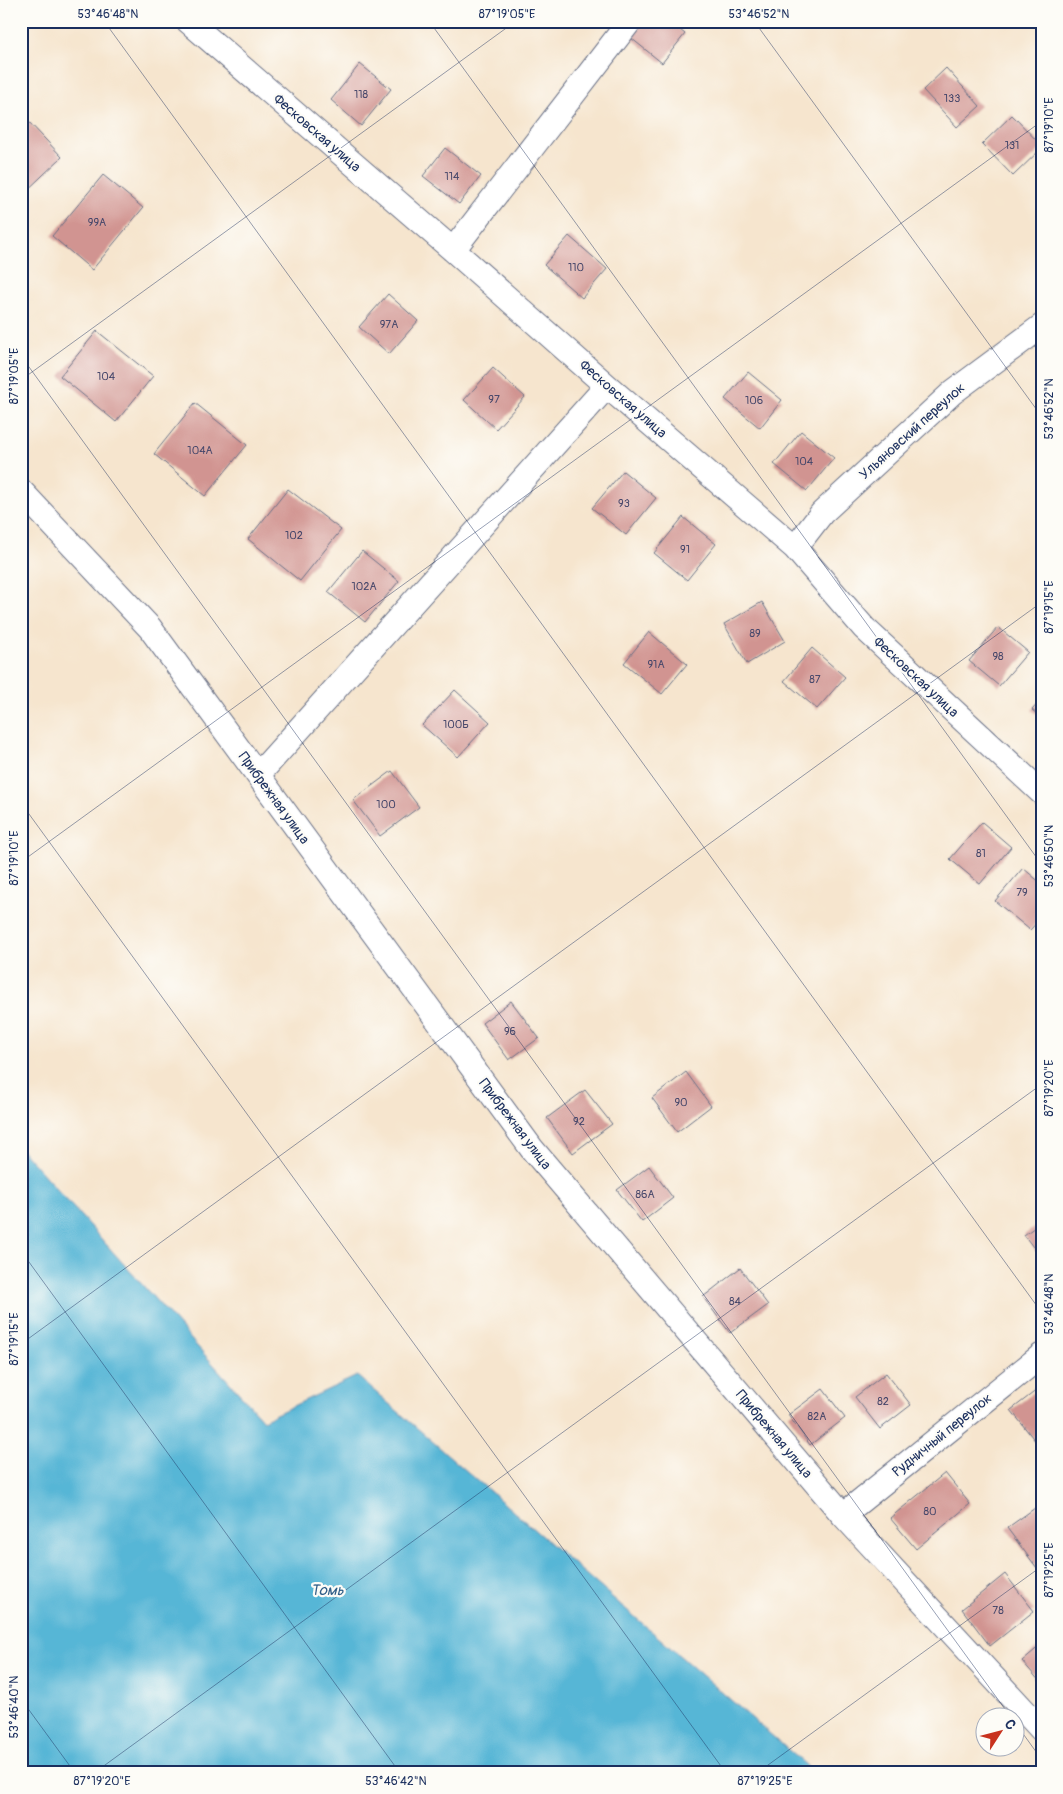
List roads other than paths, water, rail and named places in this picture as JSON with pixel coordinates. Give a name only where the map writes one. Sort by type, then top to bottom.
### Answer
[{"type":"street","name":"Фесковская улица","points":[[188,21],[795,548],[864,628],[1042,793]]},
{"type":"street","points":[[453,250],[630,21]]},
{"type":"street","name":"Ульяновский переулок","points":[[795,548],[822,513],[952,392],[1042,326]]},
{"type":"street","points":[[258,775],[607,386]]},
{"type":"street","name":"Прибрежная улица","points":[[21,490],[150,628],[532,1149],[843,1515],[1042,1730]]},
{"type":"street","name":"Рудничный переулок","points":[[843,1515],[1042,1355]]},
{"type":"water","name":"Томь","points":[[21,1149],[263,1420],[357,1376],[815,1773],[21,1773]]}]
